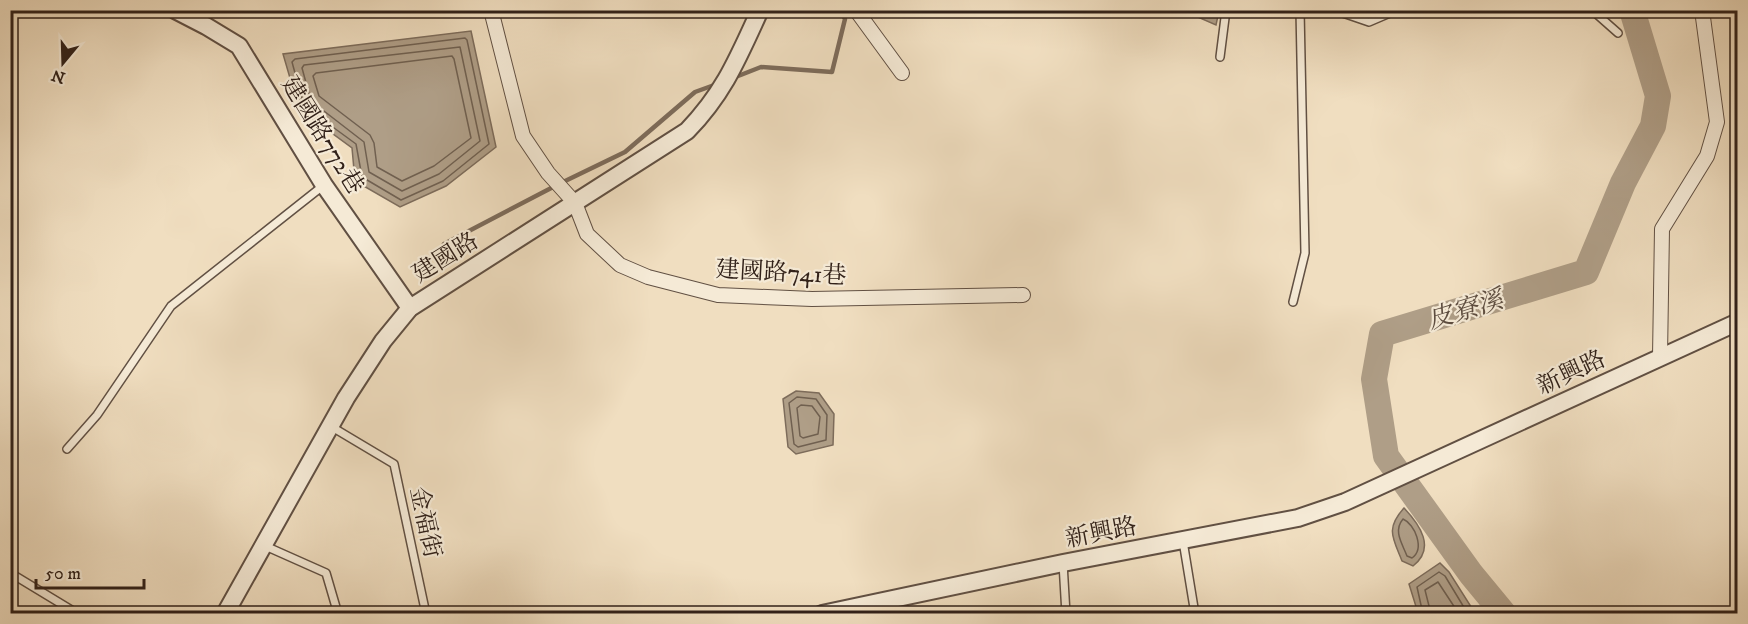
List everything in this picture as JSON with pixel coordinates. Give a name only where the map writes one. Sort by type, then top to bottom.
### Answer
[{"type":"street","name":"建國路772巷","points":[[175,10],[239,46],[324,185],[410,308]]},
{"type":"street","points":[[491,10],[523,136],[548,173],[575,203]]},
{"type":"street","name":"建國路","points":[[225,614],[330,426],[383,340],[410,308],[687,131],[708,110],[727,80],[760,10]]},
{"type":"street","points":[[856,10],[902,73]]},
{"type":"street","points":[[1660,357],[1662,229],[1707,156],[1716,122],[1702,10]]},
{"type":"street","name":"建國路741巷","points":[[575,203],[587,234],[620,265],[648,277],[717,295],[812,299],[1023,295]]},
{"type":"street","name":"新興路","points":[[822,614],[1063,563],[1298,518],[1345,502],[1737,322]]},
{"type":"lane","points":[[1220,57],[1226,10]]},
{"type":"lane","points":[[1293,302],[1305,254],[1300,10]]},
{"type":"lane","points":[[1334,10],[1369,22],[1397,10]]},
{"type":"lane","points":[[1592,10],[1618,33]]},
{"type":"lane","points":[[67,449],[97,415],[171,306],[324,185]]},
{"type":"lane","name":"金福街","points":[[330,426],[394,464],[426,614]]},
{"type":"lane","points":[[1183,541],[1195,614]]},
{"type":"lane","points":[[263,545],[326,573],[338,614]]},
{"type":"lane","points":[[1063,563],[1066,614]]},
{"type":"lane","points":[[12,574],[78,614]]},
{"type":"water","points":[[1187,10],[1219,11],[1216,25],[1186,12]]},
{"type":"water","points":[[471,31],[496,147],[446,186],[400,207],[355,181],[352,148],[299,109],[283,54]]},
{"type":"water","points":[[796,391],[819,393],[834,414],[833,445],[796,454],[788,447],[783,399]]},
{"type":"water","points":[[1404,508],[1420,529],[1423,537],[1424,552],[1413,566],[1402,561],[1392,534],[1394,522]]},
{"type":"water","points":[[1440,563],[1449,572],[1475,613],[1418,613],[1409,584]]},
{"type":"waterway","points":[[733,78],[761,67],[832,72],[845,19],[840,10]]},
{"type":"waterway","name":"皮寮溪","points":[[1504,614],[1471,574],[1386,456],[1374,379],[1382,334],[1586,272],[1623,183],[1653,126],[1658,96],[1632,10]]},
{"type":"waterway","points":[[561,183],[625,152],[695,92],[717,84]]},
{"type":"waterway","points":[[444,244],[557,185]]}]
